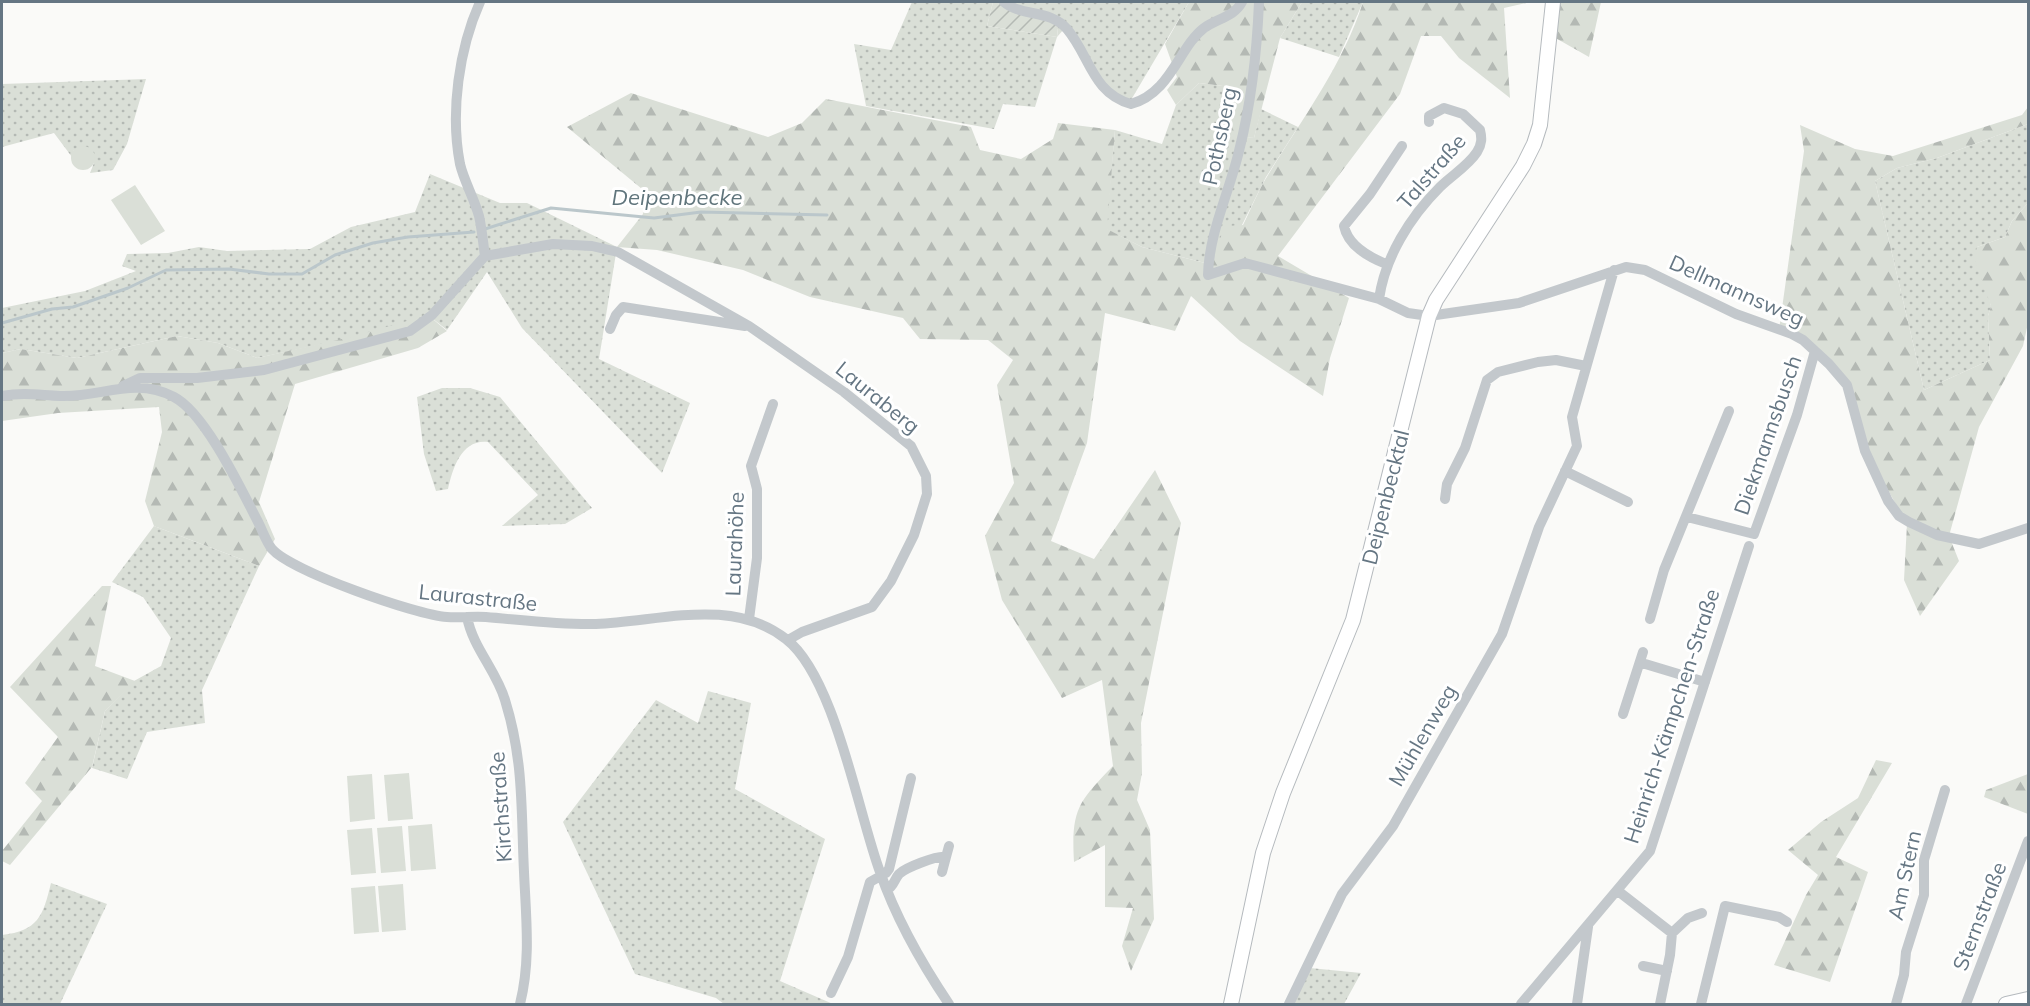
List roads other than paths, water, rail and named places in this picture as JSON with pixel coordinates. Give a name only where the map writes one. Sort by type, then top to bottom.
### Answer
[{"type":"main road","name":"Deipenbecktal","points":[[1231,1005],[1263,853],[1283,793],[1353,620],[1429,316],[1436,300],[1507,191],[1534,144],[1539,125],[1553,2]]},
{"type":"main road","points":[[2006,1005],[2028,999]]},
{"type":"street","points":[[123,386],[140,378],[197,378],[264,370],[410,331],[432,315],[485,256],[479,216],[460,164],[458,131],[463,55],[470,24],[480,2]]},
{"type":"street","points":[[1004,2],[1009,6],[1042,13],[1060,23],[1071,34],[1105,91],[1131,104],[1149,94],[1166,79],[1202,30],[1233,13],[1242,2]]},
{"type":"street","name":"Pothsberg","points":[[1259,2],[1244,129],[1224,207],[1211,242],[1208,275],[1245,263],[1379,299]]},
{"type":"street","name":"Talstraße","points":[[1379,299],[1386,264],[1426,203],[1471,160],[1481,146],[1480,129],[1473,119],[1463,114],[1444,108],[1429,116],[1429,122]]},
{"type":"street","name":"Talstraße","points":[[1386,264],[1354,245],[1345,233],[1344,226],[1370,194],[1402,146]]},
{"type":"street","name":"Lauraberg","points":[[485,256],[553,244],[608,248],[749,326],[844,392],[911,446],[926,476],[927,494],[914,535],[878,600],[872,607],[802,632],[788,640]]},
{"type":"street","name":"Dellmannsweg","points":[[1429,316],[1519,303],[1626,267],[1645,270],[1736,314],[1792,334],[1815,351],[1847,385],[1865,451],[1888,501],[1899,516],[1937,535],[1979,544],[2028,528]]},
{"type":"street","name":"Mühlenweg","points":[[1288,1005],[1342,894],[1393,826],[1502,634],[1539,527],[1577,446],[1572,417],[1614,270]]},
{"type":"street","points":[[1379,299],[1408,313],[1429,316]]},
{"type":"street","name":"Lauraberg","points":[[610,329],[616,315],[623,307],[749,326]]},
{"type":"street","name":"Diekmannsbusch","points":[[1687,517],[1754,534],[1797,415],[1815,351]]},
{"type":"street","points":[[1445,499],[1448,484],[1465,448],[1487,380],[1497,372],[1538,362],[1556,360],[1586,366]]},
{"type":"street","name":"Laurastraße","points":[[2,396],[34,392],[61,396],[123,386],[159,391],[178,399],[193,413],[236,482],[272,549],[319,575],[416,612],[467,617],[484,616],[529,623],[595,624],[697,614],[749,619],[788,640],[807,665],[834,721],[881,877],[927,968],[950,1005]]},
{"type":"street","name":"Laurahöhe","points":[[749,619],[757,558],[757,489],[751,466],[773,404]]},
{"type":"street","points":[[1650,619],[1664,570],[1687,517],[1697,483],[1728,411]]},
{"type":"street","points":[[1565,471],[1628,502]]},
{"type":"street","name":"Heinrich-Kämpchen-Straße","points":[[1521,1005],[1650,851],[1749,546]]},
{"type":"street","name":"Kirchstraße","points":[[467,617],[473,639],[501,687],[519,754],[528,915],[526,977],[520,1005]]},
{"type":"street","points":[[1623,714],[1642,657],[1706,682]]},
{"type":"street","points":[[831,993],[848,957],[870,882],[881,877],[889,869],[911,778]]},
{"type":"street","name":"Am Stern","points":[[1896,1005],[1904,975],[1906,952],[1924,895],[1924,860],[1945,790]]},
{"type":"street","name":"Sternstraße","points":[[1966,1005],[2028,841]]},
{"type":"street","points":[[942,872],[949,846]]},
{"type":"street","points":[[887,890],[893,886],[900,873],[939,856],[946,857]]},
{"type":"street","points":[[1618,891],[1672,933]]},
{"type":"street","points":[[1701,1005],[1725,906],[1779,917],[1787,922]]},
{"type":"street","points":[[1660,1005],[1672,933],[1688,918],[1702,913]]},
{"type":"street","points":[[1577,1005],[1588,927]]},
{"type":"street","points":[[1642,966],[1667,971]]},
{"type":"waterway","name":"Deipenbecke","points":[[485,229],[551,208],[654,218],[701,212],[827,215]]},
{"type":"waterway","name":"Deipenbecke","points":[[2,323],[52,309],[73,307],[128,288],[166,270],[229,269],[269,274],[302,274],[335,255],[373,243],[408,237],[474,232]]}]
